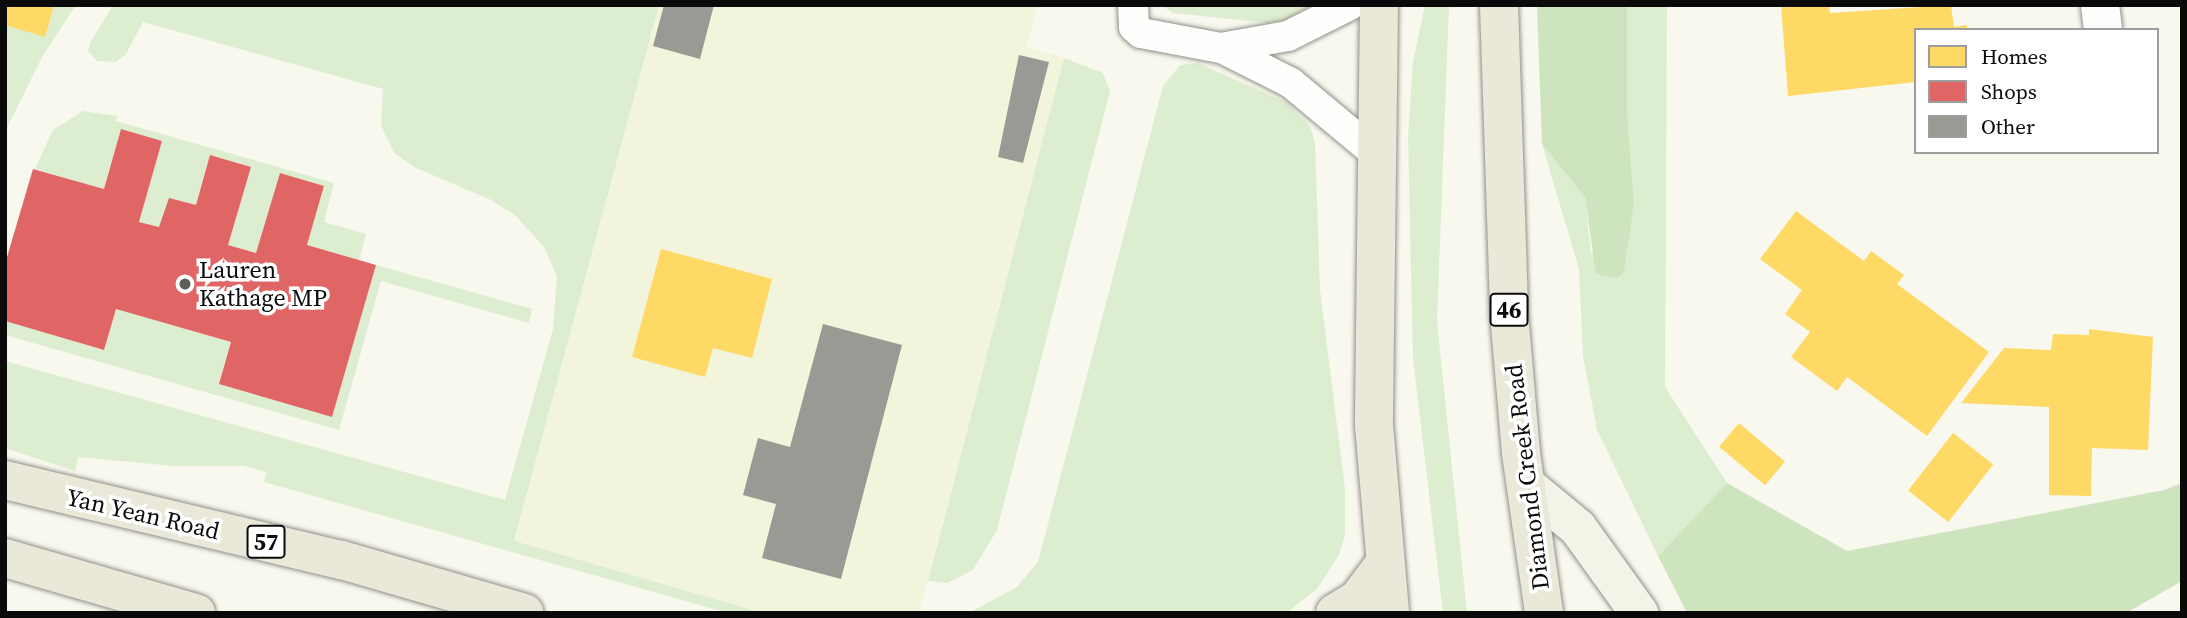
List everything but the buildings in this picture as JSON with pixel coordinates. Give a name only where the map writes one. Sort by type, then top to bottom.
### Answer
[{"type":"main road","points":[[1379,5],[1375,153],[1374,425],[1382,567],[1390,613]]},
{"type":"main road","name":"Diamond Creek Road","points":[[1499,5],[1509,313],[1526,485],[1544,613]]},
{"type":"main road","name":"Yan Yean Road","points":[[5,480],[342,560],[524,613]]},
{"type":"main road","points":[[1526,485],[1578,528],[1639,613]]},
{"type":"main road","points":[[5,558],[196,613]]},
{"type":"main road","points":[[1335,613],[1358,599],[1382,567]]},
{"type":"street","points":[[2100,5],[2103,28]]},
{"type":"lane","points":[[1132,5],[1134,26],[1141,33],[1221,48],[1291,83],[1375,153]]},
{"type":"lane","points":[[1221,48],[1288,36],[1350,5]]},
{"type":"green space","points":[[5,5],[76,5],[42,57],[5,132]]},
{"type":"green space","points":[[113,5],[659,5],[514,541],[763,613],[728,613],[264,482],[266,472],[244,466],[174,466],[78,457],[75,471],[5,448],[5,361],[505,500],[553,329],[557,276],[544,247],[515,215],[491,200],[416,168],[394,153],[381,125],[383,89],[143,22],[126,54],[116,62],[97,61],[88,51],[90,43]]},
{"type":"green space","points":[[659,5],[1038,5],[1026,47],[1064,58],[919,613],[763,613],[514,542]]},
{"type":"green space","points":[[1162,5],[1311,5],[1287,20],[1268,23],[1173,13]]},
{"type":"green space","points":[[1425,5],[1449,5],[1437,321],[1467,613],[1443,613],[1413,358],[1408,137],[1413,62]]},
{"type":"green space","points":[[1537,5],[1627,5],[1627,112],[1634,202],[1624,272],[1617,278],[1596,274],[1585,197],[1542,144]]},
{"type":"green space","points":[[1627,5],[1667,5],[1665,387],[1727,483],[1658,556],[1597,430],[1583,356],[1579,269],[1542,144],[1585,197],[1591,254],[1634,202],[1627,112]]},
{"type":"green space","points":[[1064,58],[1103,73],[1110,91],[997,530],[973,570],[947,583],[928,581]]},
{"type":"green space","points":[[1198,63],[1286,102],[1310,126],[1315,143],[1320,290],[1345,489],[1345,535],[1339,555],[1317,589],[1286,613],[969,613],[1017,587],[1038,562],[1163,86],[1180,65]]},
{"type":"green space","points":[[83,111],[117,116],[116,121],[334,183],[324,222],[366,234],[359,260],[307,245],[324,187],[280,173],[256,253],[228,245],[251,167],[210,155],[196,205],[159,227],[139,222],[162,141],[121,129],[104,189],[35,169],[53,130]]},
{"type":"green space","points":[[376,265],[532,309],[529,323],[381,281],[339,430],[5,335],[5,321],[103,350],[116,309],[231,342],[219,384],[332,417]]},
{"type":"green space","points":[[1727,483],[1847,551],[2164,490],[2182,483],[2182,581],[2126,613],[1687,613],[1658,556]]},
{"type":"place","name":"Lauren Kathage MP","points":[[185,284]]}]
